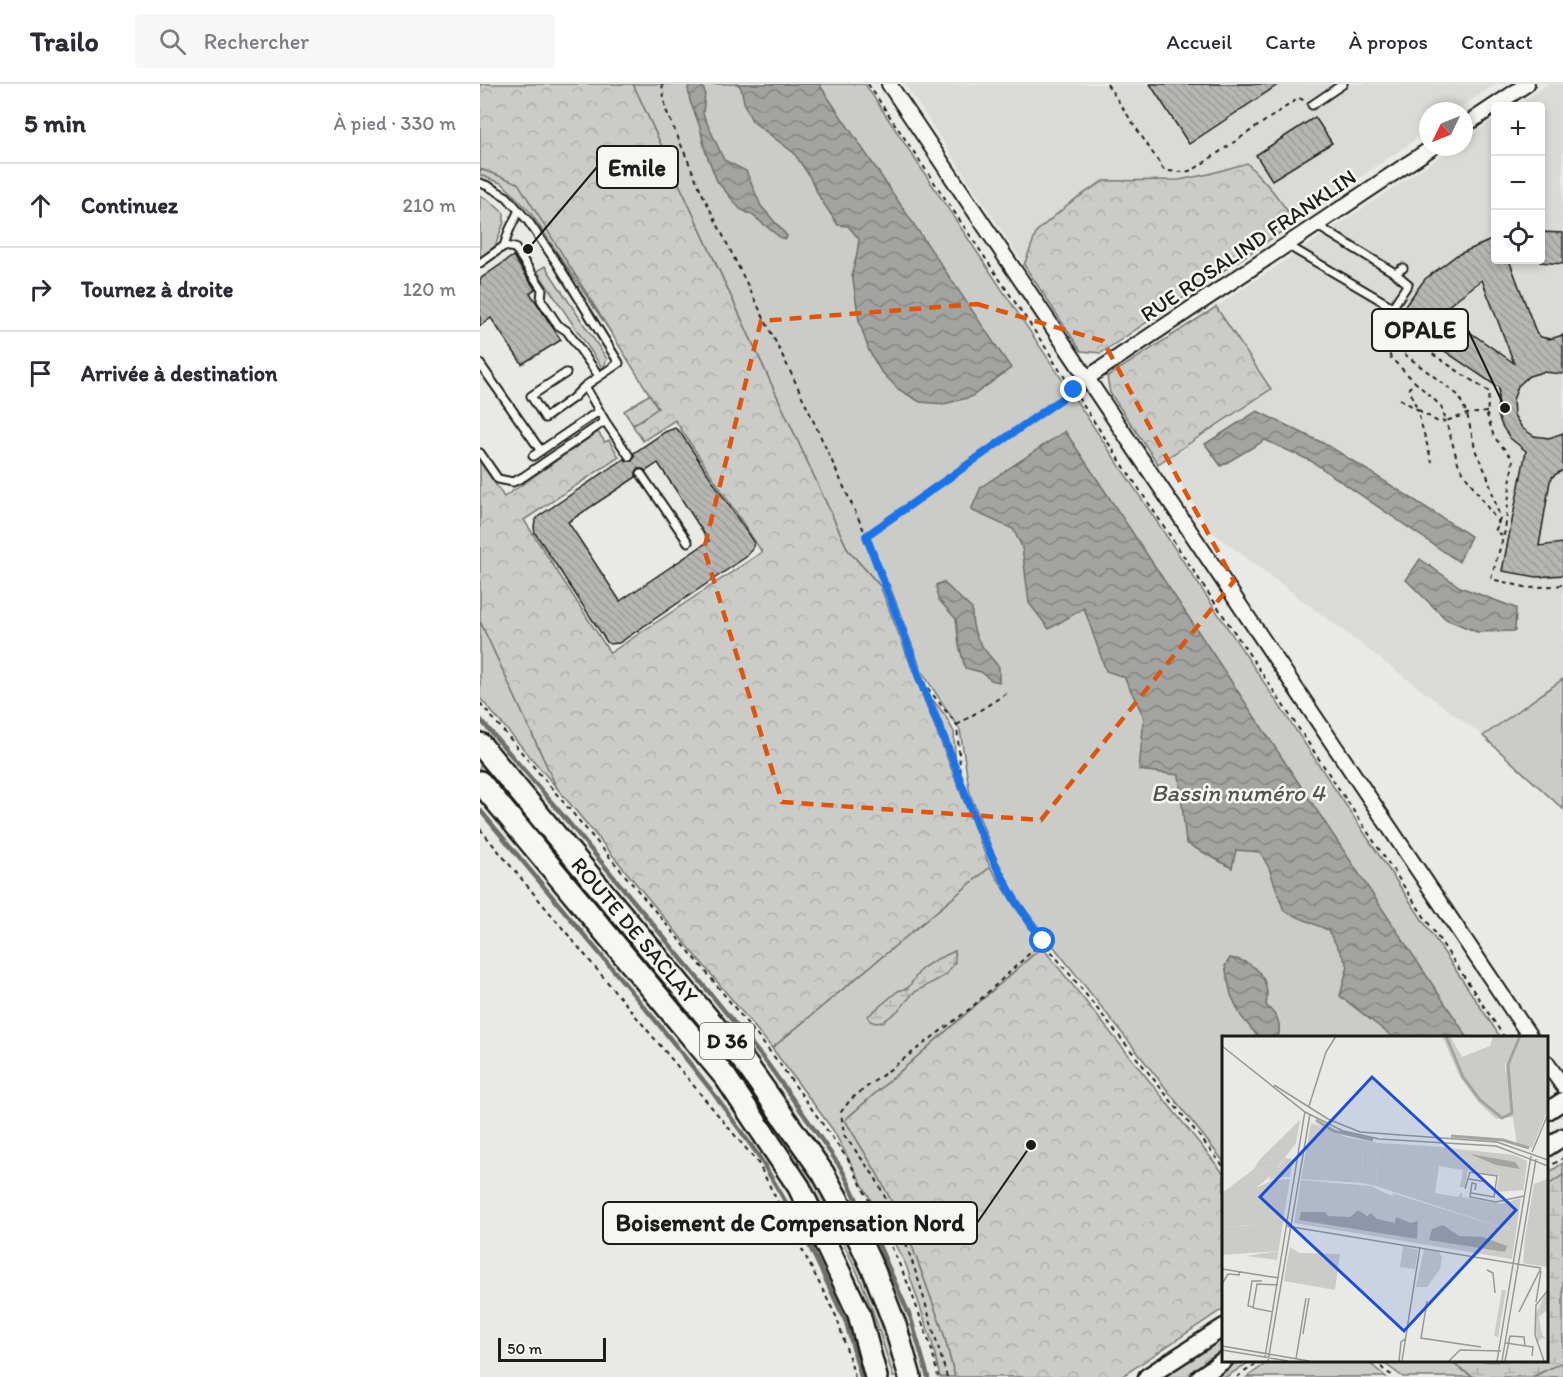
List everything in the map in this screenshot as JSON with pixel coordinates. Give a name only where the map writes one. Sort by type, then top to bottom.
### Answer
[{"type":"main road","name":"ROUTE DE SACLAY","points":[[480,744],[746,1064],[823,1173],[874,1271],[895,1325],[910,1377]]},
{"type":"main road","name":"ROUTE DE SACLAY","points":[[480,782],[726,1078],[800,1187],[859,1314],[876,1377]]},
{"type":"street","points":[[890,84],[1530,1036]]},
{"type":"street","points":[[1473,120],[1527,84]]},
{"type":"street","name":"RUE ROSALIND FRANKLIN","points":[[1087,378],[1420,156]]},
{"type":"street","points":[[1548,1065],[1563,1086]]},
{"type":"street","points":[[1548,1111],[1563,1101]]},
{"type":"street","points":[[1548,1147],[1563,1137]]},
{"type":"street","points":[[1147,1377],[1222,1328]]},
{"type":"street","points":[[1200,1377],[1222,1361]]},
{"type":"lane","points":[[1312,105],[1343,84]]},
{"type":"lane","points":[[480,183],[507,197],[528,221],[619,363],[585,386],[573,398],[545,418],[531,396],[566,373]]},
{"type":"lane","points":[[480,263],[504,246],[519,210]]},
{"type":"lane","points":[[1316,225],[1395,273],[1408,284],[1386,316]]},
{"type":"lane","points":[[1287,244],[1389,305]]},
{"type":"lane","points":[[504,246],[515,248],[543,289],[541,300],[558,325],[567,331],[599,376]]},
{"type":"lane","points":[[1395,273],[1403,268]]},
{"type":"lane","points":[[480,364],[541,451]]},
{"type":"lane","points":[[585,386],[629,456]]},
{"type":"lane","points":[[533,456],[599,411]]},
{"type":"lane","points":[[480,453],[498,478],[513,482],[605,421]]},
{"type":"lane","points":[[641,474],[688,542]]},
{"type":"path","points":[[662,84],[666,110],[702,193],[799,388],[866,536],[977,825],[995,864],[1016,902],[1043,941],[1222,1165]]},
{"type":"path","points":[[868,84],[1504,1036]]},
{"type":"path","points":[[1107,84],[1164,170],[1176,172],[1193,170],[1299,98],[1312,105]]},
{"type":"path","points":[[1386,316],[1375,337],[1386,346],[1391,358],[1441,406],[1459,466],[1499,524]]},
{"type":"path","points":[[1386,346],[1398,331],[1489,392],[1487,415],[1494,437],[1513,459],[1505,531],[1491,579],[1529,588],[1563,585]]},
{"type":"path","points":[[1390,343],[1458,395],[1467,414],[1476,452],[1487,475],[1500,518],[1495,532],[1503,535]]},
{"type":"path","points":[[1053,360],[1067,349]]},
{"type":"path","points":[[1415,382],[1409,388],[1432,462]]},
{"type":"path","points":[[866,536],[1074,390]]},
{"type":"path","points":[[1400,399],[1438,422],[1467,414],[1487,412]]},
{"type":"path","points":[[919,677],[957,725],[961,783]]},
{"type":"path","points":[[957,725],[1007,693]]},
{"type":"path","points":[[480,829],[758,1163],[837,1318],[855,1377]]},
{"type":"path","points":[[947,1377],[902,1232],[875,1177],[844,1135],[841,1112],[851,1099],[971,1008],[1043,941]]},
{"type":"path","points":[[1548,1168],[1563,1158]]},
{"type":"path","points":[[1237,1377],[1259,1362]]},
{"type":"path","points":[[1377,1362],[1395,1377]]},
{"type":"highlighted area","points":[[977,304],[1103,341],[1234,581],[1041,820],[782,802],[704,549],[761,321]]},
{"type":"shaded area","points":[[905,84],[1496,84],[1469,102],[1419,102],[1419,137],[1101,353],[1081,351]]},
{"type":"shaded area","points":[[1548,84],[1563,84],[1563,679],[1483,736],[1212,532],[1166,460],[1271,389],[1216,307],[1441,156],[1473,156],[1473,134],[1491,122],[1491,264],[1545,264],[1545,102],[1521,102]]},
{"type":"green space","points":[[480,84],[633,84],[848,550],[880,586],[990,867],[772,1048],[557,788],[480,621],[480,461],[504,497],[598,432],[605,442],[609,440],[619,457],[524,520],[610,653],[762,552],[675,420],[643,441],[633,426],[658,408],[518,183],[480,169]]},
{"type":"green space","points":[[633,84],[865,84],[1500,1036],[1222,1036],[1222,1159],[1014,894],[993,852],[970,794],[960,730],[922,672],[889,584],[880,586],[848,550]]},
{"type":"green space","points":[[1247,163],[1271,189],[1296,222],[1101,353],[1081,351],[1024,265],[1037,231],[1071,202],[1103,181],[1179,180]]},
{"type":"green space","points":[[480,169],[518,182],[612,334],[530,212],[503,184],[480,175]]},
{"type":"green space","points":[[480,196],[504,213],[504,222],[495,246],[480,259]]},
{"type":"green space","points":[[545,266],[607,359],[603,369],[537,271]]},
{"type":"green space","points":[[1216,307],[1271,389],[1158,464],[1110,393],[1107,377]]},
{"type":"green space","points":[[650,394],[658,409],[633,425],[624,411]]},
{"type":"green space","points":[[480,621],[557,788],[480,698]]},
{"type":"green space","points":[[1563,679],[1563,809],[1483,736]]},
{"type":"green space","points":[[932,699],[945,715],[954,732],[955,758]]},
{"type":"green space","points":[[480,757],[709,1032],[803,1157],[863,1267],[902,1377],[893,1377],[866,1293],[844,1245],[802,1173],[779,1139],[704,1040],[480,769]]},
{"type":"green space","points":[[990,867],[1042,947],[845,1120],[877,1173],[906,1229],[943,1331],[955,1377],[940,1377],[932,1342],[906,1265],[833,1130],[772,1048]]},
{"type":"green space","points":[[1042,947],[1222,1172],[1222,1309],[1121,1377],[955,1377],[943,1331],[906,1229],[877,1173],[845,1120]]},
{"type":"green space","points":[[955,951],[955,962],[946,975],[913,993],[900,1009],[883,1022],[870,1021],[868,1016],[898,991],[908,988],[921,969]]},
{"type":"green space","points":[[1563,1163],[1563,1178],[1548,1188],[1548,1173]]},
{"type":"green space","points":[[1563,1175],[1563,1362],[1532,1377],[1474,1377],[1451,1362],[1548,1362],[1548,1185]]},
{"type":"green space","points":[[1222,1334],[1222,1355],[1189,1377],[1158,1377]]},
{"type":"green space","points":[[1237,1362],[1249,1362],[1226,1377],[1214,1377]]},
{"type":"green space","points":[[1268,1362],[1368,1362],[1386,1377],[1247,1377]]},
{"type":"green space","points":[[1382,1362],[1451,1362],[1474,1377],[1403,1377]]},
{"type":"green space","points":[[1563,1362],[1563,1377],[1532,1377]]},
{"type":"water","points":[[691,84],[702,84],[705,93],[703,114],[724,160],[746,171],[761,206],[787,236],[786,239],[781,238],[752,215],[740,209],[717,181],[690,101],[688,88]]},
{"type":"water","points":[[738,84],[819,84],[1011,368],[971,397],[944,404],[920,402],[898,389],[880,370],[869,351],[859,321],[852,273],[859,239],[848,226],[838,225],[794,153],[752,121]]},
{"type":"water","points":[[1257,411],[1329,446],[1471,536],[1459,562],[1311,461],[1265,440],[1221,466],[1205,444]]},
{"type":"water","name":"Bassin numéro 4","points":[[1065,431],[1467,1036],[1391,1036],[1340,996],[1348,966],[1328,930],[1284,911],[1269,868],[1260,852],[1236,850],[1232,868],[1186,843],[1179,775],[1139,770],[1144,717],[1124,677],[1106,671],[1084,608],[1049,629],[1029,603],[1022,547],[1013,529],[971,510],[981,487]]},
{"type":"water","points":[[1420,559],[1460,587],[1516,608],[1515,631],[1477,632],[1446,619],[1406,580]]},
{"type":"water","points":[[943,582],[972,609],[973,627],[979,641],[999,667],[999,682],[991,680],[981,672],[965,668],[956,619],[938,599],[936,585]]},
{"type":"water","points":[[1230,958],[1247,963],[1260,973],[1266,987],[1266,1005],[1279,1023],[1278,1036],[1257,1036],[1241,1016],[1231,995],[1225,966]]},
{"type":"building","points":[[1150,84],[1279,84],[1189,144]]},
{"type":"building","points":[[1315,117],[1332,143],[1272,180],[1256,155]]},
{"type":"building","points":[[1545,232],[1563,233],[1563,264],[1545,262]]},
{"type":"building","points":[[1491,240],[1491,264],[1510,264],[1536,332],[1541,337],[1550,339],[1563,335],[1563,374],[1543,372],[1529,376],[1518,386],[1513,400],[1514,415],[1522,428],[1534,436],[1549,438],[1563,433],[1563,470],[1553,476],[1550,481],[1539,546],[1563,543],[1563,575],[1537,577],[1502,571],[1526,451],[1510,438],[1502,426],[1497,413],[1499,388],[1396,318],[1425,279],[1457,255]],"holes":[[[1482,280],[1514,363],[1441,312]]]},
{"type":"building","points":[[513,256],[535,289],[530,293],[561,340],[522,364],[491,318],[480,326],[480,279]]},
{"type":"building","points":[[675,428],[680,432],[754,543],[753,548],[746,557],[619,643],[610,644],[535,533],[535,521],[539,516],[624,459],[632,461],[634,453]],"holes":[[[658,463],[709,541],[620,601],[568,522],[636,477],[638,469],[646,471]]]},
{"type":"waterway","points":[[480,719],[767,1063],[841,1168],[874,1234],[911,1319],[928,1377]]},
{"type":"waterway","points":[[480,810],[660,1026],[711,1090],[758,1155],[801,1228],[846,1322],[861,1377]]},
{"type":"place","name":"Emile","points":[[528,249]]},
{"type":"place","name":"OPALE","points":[[1505,408]]},
{"type":"place","name":"Boisement de Compensation Nord","points":[[1031,1145]]},
{"type":"route","points":[[1043,941],[1016,902],[977,825],[866,536],[1074,390]]}]
